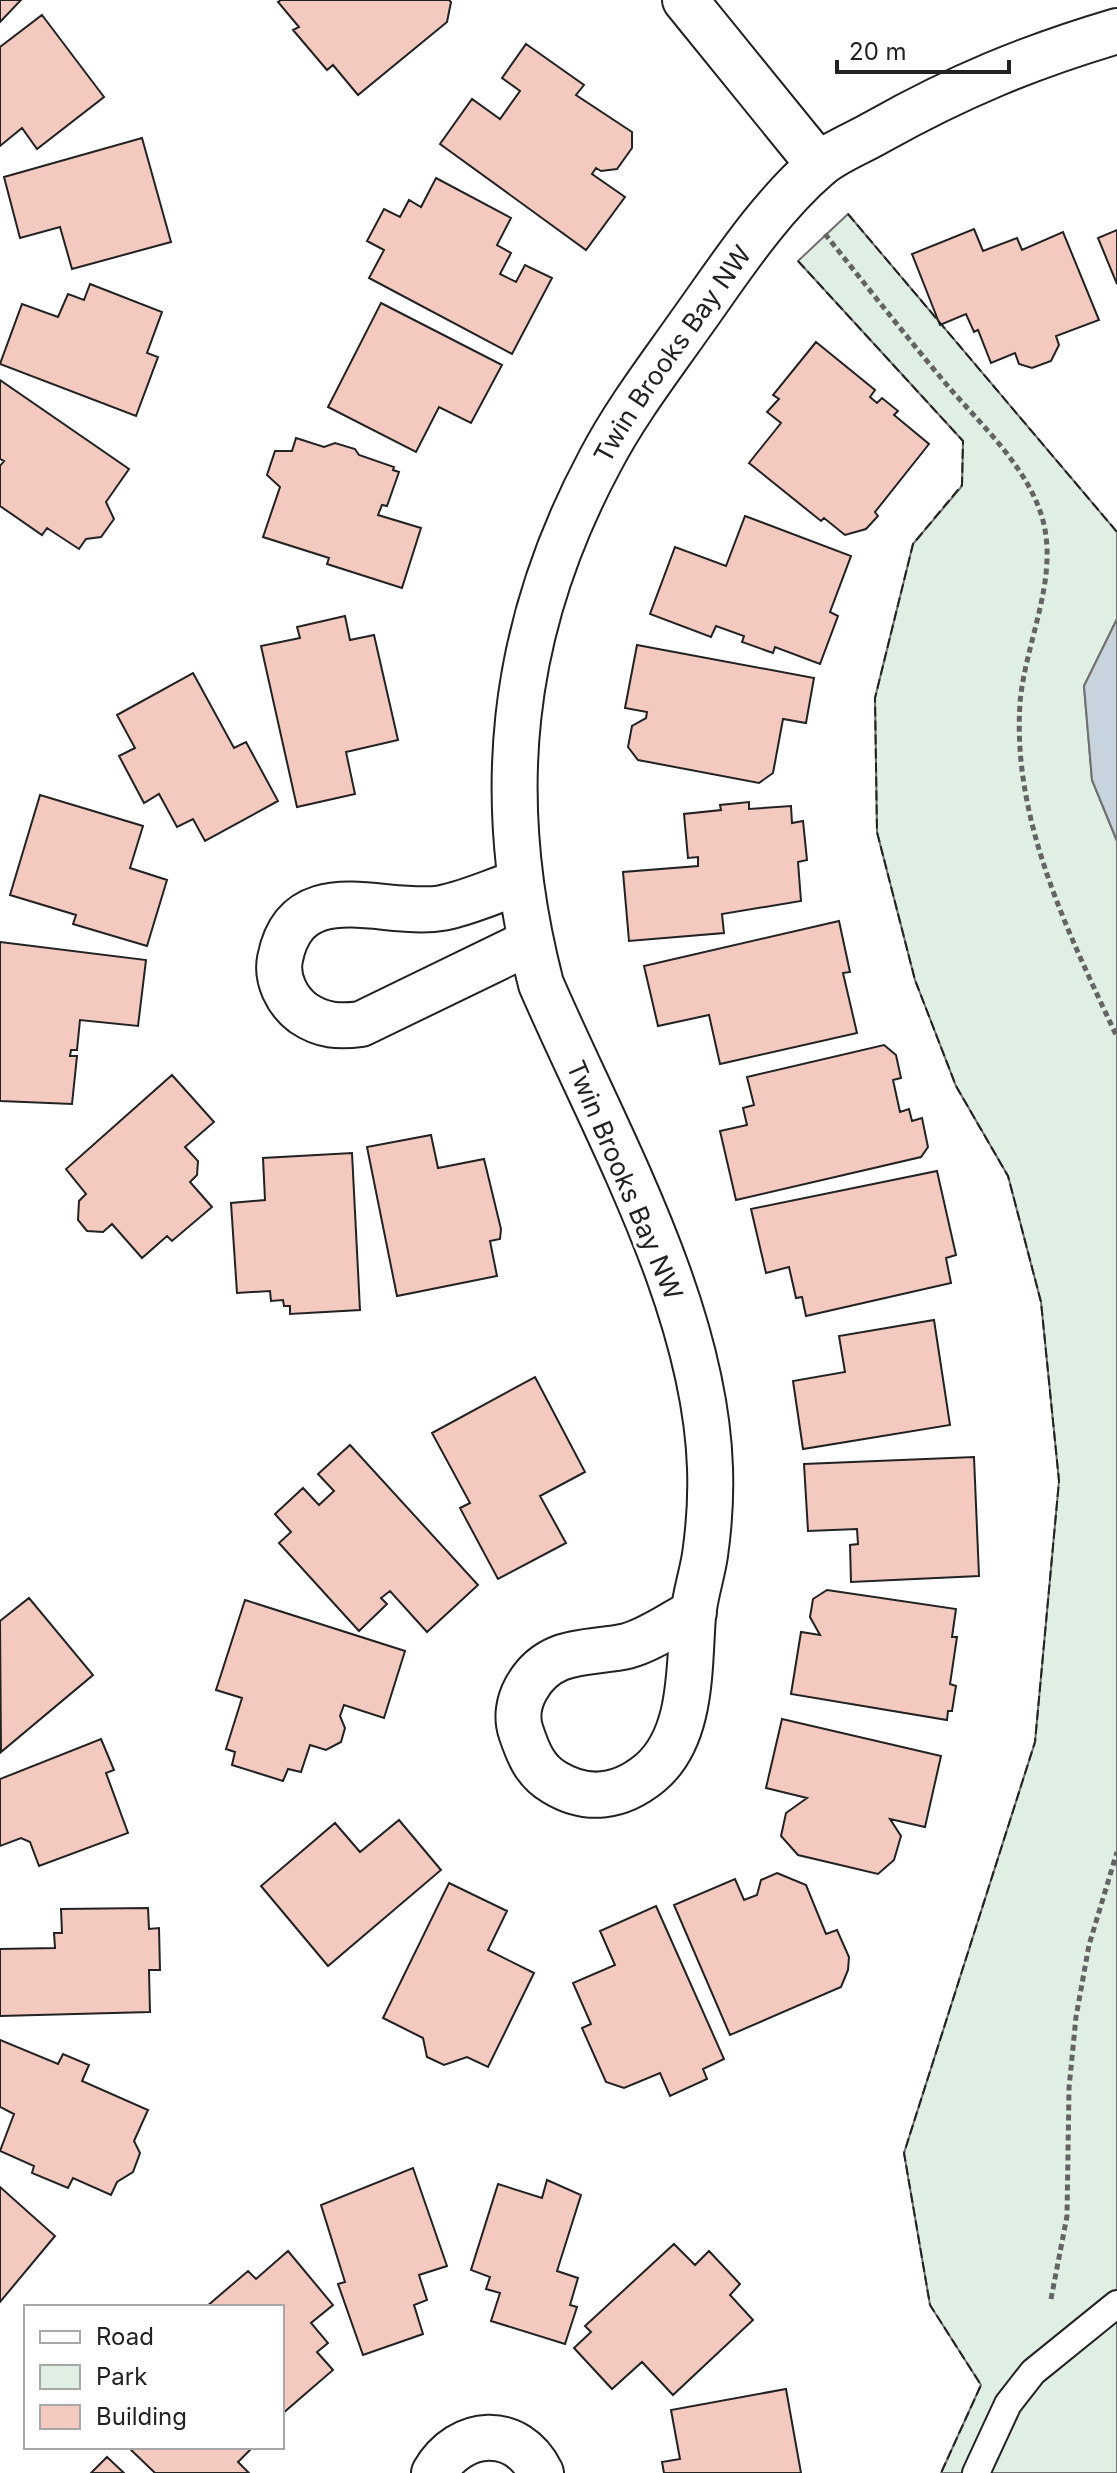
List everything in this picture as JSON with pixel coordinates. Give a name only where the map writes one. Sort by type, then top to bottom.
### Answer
[{"type":"street","points":[[685,0],[819,165]]},
{"type":"street","name":"Twin Brooks Bay NW","points":[[694,1612],[630,1645],[559,1658],[523,1688],[517,1721],[530,1759],[551,1781],[572,1792],[604,1795],[629,1790],[661,1764],[681,1724],[690,1677],[694,1612],[705,1554],[710,1468],[703,1408],[689,1344],[656,1243],[541,984],[530,942],[518,883],[514,796],[519,709],[533,623],[564,535],[601,459],[643,391],[776,211],[819,165],[955,91],[1033,56],[1117,31]]},
{"type":"street","points":[[518,883],[446,907],[420,911],[336,904],[316,909],[298,922],[286,940],[278,974],[286,995],[300,1011],[319,1023],[340,1027],[361,1024],[530,942]]},
{"type":"street","points":[[434,2473],[452,2449],[468,2440],[486,2436],[504,2438],[521,2446],[535,2459],[541,2473]]},
{"type":"lane","points":[[976,2473],[1008,2404],[1033,2372],[1117,2304]]},
{"type":"path","points":[[825,234],[997,441],[1029,488],[1041,517],[1047,542],[1046,567],[1020,702],[1021,747],[1028,798],[1054,896],[1117,1037]]},
{"type":"path","points":[[1033,2372],[1042,2347],[1067,2216],[1069,2088],[1076,2017],[1089,1945],[1117,1852]]},
{"type":"green space","points":[[848,214],[1117,532],[1117,619],[1084,686],[1092,780],[1117,841],[1117,2473],[941,2473],[981,2385],[930,2305],[904,2153],[1035,1742],[1059,1481],[1041,1302],[1008,1176],[956,1086],[915,980],[877,832],[875,698],[913,544],[962,486],[963,441],[798,261]]},
{"type":"shaded area","points":[[1117,619],[1117,841],[1092,780],[1084,686]]},
{"type":"building","points":[[0,0],[21,0],[0,22]]},
{"type":"building","points":[[278,2],[451,2],[447,22],[358,95],[333,65],[327,70],[293,30],[299,27]]},
{"type":"building","points":[[42,15],[104,97],[37,149],[22,128],[0,146],[0,47]]},
{"type":"building","points":[[526,44],[584,85],[576,95],[632,132],[632,148],[617,169],[601,171],[596,168],[592,174],[625,197],[586,250],[440,144],[472,99],[500,119],[520,91],[502,78]]},
{"type":"building","points":[[142,138],[171,242],[72,269],[60,227],[20,238],[4,177]]},
{"type":"building","points":[[436,178],[511,218],[497,245],[511,253],[500,274],[516,282],[525,265],[552,278],[512,354],[369,278],[384,250],[367,241],[384,209],[400,217],[409,200],[421,207]]},
{"type":"building","points":[[974,229],[983,251],[1017,238],[1022,250],[1063,232],[1099,320],[1056,336],[1059,345],[1051,361],[1032,368],[1019,364],[1015,353],[991,363],[978,330],[974,332],[966,314],[940,325],[912,254]]},
{"type":"building","points":[[1117,230],[1117,284],[1098,238]]},
{"type":"building","points":[[90,284],[162,312],[147,353],[158,357],[136,416],[0,364],[22,304],[58,317],[68,294],[84,300]]},
{"type":"building","points":[[381,303],[502,365],[471,423],[439,407],[416,452],[328,407]]},
{"type":"building","points":[[816,342],[875,390],[870,397],[877,403],[882,398],[898,411],[894,415],[929,444],[875,512],[878,516],[866,529],[845,535],[824,518],[821,521],[749,463],[781,423],[767,412],[779,399],[773,395]]},
{"type":"building","points":[[0,380],[129,469],[106,502],[114,519],[101,537],[86,539],[79,549],[47,528],[42,535],[0,506],[0,466],[4,461],[0,459]]},
{"type":"building","points":[[296,438],[324,447],[335,443],[355,449],[359,455],[394,467],[393,470],[399,472],[387,506],[382,505],[378,515],[421,528],[402,588],[327,564],[329,558],[263,537],[280,487],[267,475],[275,451],[292,451]]},
{"type":"building","points":[[745,516],[851,556],[830,612],[838,616],[820,664],[775,647],[773,653],[742,642],[744,636],[716,626],[711,637],[650,614],[675,547],[726,566]]},
{"type":"building","points":[[345,616],[350,640],[374,635],[398,740],[346,752],[355,794],[297,807],[261,646],[300,638],[297,627]]},
{"type":"building","points":[[637,645],[814,678],[806,723],[783,719],[773,773],[759,783],[638,760],[628,747],[632,726],[646,718],[647,712],[625,708]]},
{"type":"building","points":[[193,673],[234,748],[246,742],[278,801],[205,841],[193,819],[177,827],[159,794],[144,803],[119,756],[135,748],[117,715]]},
{"type":"building","points":[[40,795],[143,826],[130,868],[167,880],[147,946],[73,924],[76,915],[10,895]]},
{"type":"building","points":[[749,802],[749,809],[791,806],[792,823],[803,821],[807,860],[798,862],[801,901],[722,914],[724,933],[629,941],[623,872],[698,866],[698,857],[688,858],[684,814],[721,810],[720,805]]},
{"type":"building","points":[[839,921],[850,972],[843,973],[857,1033],[720,1064],[709,1015],[658,1026],[644,966]]},
{"type":"building","points":[[0,942],[146,960],[138,1026],[80,1020],[77,1050],[71,1050],[70,1056],[77,1056],[72,1104],[0,1101]]},
{"type":"building","points":[[884,1045],[896,1055],[901,1078],[893,1080],[900,1112],[909,1109],[912,1121],[922,1118],[928,1147],[921,1157],[736,1200],[720,1131],[747,1125],[743,1108],[754,1105],[747,1077]]},
{"type":"building","points":[[172,1075],[214,1122],[185,1147],[198,1161],[197,1175],[190,1182],[212,1207],[172,1241],[167,1236],[142,1258],[112,1224],[103,1232],[87,1231],[78,1220],[79,1201],[86,1194],[66,1169]]},
{"type":"building","points":[[431,1135],[438,1168],[484,1159],[501,1229],[500,1239],[490,1241],[497,1276],[397,1296],[367,1147]]},
{"type":"building","points":[[352,1153],[360,1310],[290,1314],[290,1306],[284,1306],[283,1300],[271,1301],[270,1291],[237,1293],[231,1203],[265,1200],[263,1158]]},
{"type":"building","points":[[937,1171],[956,1255],[946,1258],[951,1283],[806,1316],[802,1297],[796,1298],[789,1267],[766,1273],[751,1209]]},
{"type":"building","points":[[934,1320],[950,1425],[803,1449],[793,1381],[845,1372],[839,1336]]},
{"type":"building","points":[[535,1377],[585,1472],[540,1496],[566,1543],[498,1579],[460,1508],[470,1503],[432,1433]]},
{"type":"building","points":[[350,1445],[478,1585],[427,1632],[390,1591],[381,1598],[387,1604],[359,1631],[279,1543],[291,1532],[275,1514],[303,1488],[319,1505],[334,1491],[318,1474]]},
{"type":"building","points":[[974,1457],[979,1576],[851,1582],[850,1545],[858,1544],[857,1529],[808,1531],[804,1464]]},
{"type":"building","points":[[827,1590],[956,1609],[952,1637],[957,1637],[950,1684],[956,1686],[952,1711],[948,1711],[947,1720],[791,1694],[801,1632],[820,1635],[810,1617],[813,1599]]},
{"type":"building","points":[[29,1598],[93,1675],[1,1752],[0,1621]]},
{"type":"building","points":[[245,1600],[405,1651],[384,1718],[344,1705],[340,1716],[345,1728],[341,1742],[326,1750],[310,1745],[301,1772],[288,1769],[283,1781],[232,1765],[235,1752],[226,1749],[242,1698],[216,1690]]},
{"type":"building","points":[[782,1719],[941,1756],[925,1827],[890,1819],[901,1836],[894,1860],[878,1874],[798,1855],[781,1836],[786,1813],[807,1798],[766,1788]]},
{"type":"building","points":[[101,1739],[114,1770],[106,1773],[128,1833],[39,1866],[30,1842],[21,1838],[0,1846],[0,1779]]},
{"type":"building","points":[[399,1820],[441,1870],[328,1966],[261,1886],[335,1823],[360,1852]]},
{"type":"building","points":[[777,1873],[806,1885],[826,1934],[837,1930],[849,1957],[848,1970],[841,1987],[730,2035],[674,1905],[735,1879],[744,1900],[757,1895],[761,1880]]},
{"type":"building","points":[[449,1883],[507,1911],[488,1950],[534,1973],[488,2067],[467,2057],[444,2065],[427,2057],[423,2038],[383,2018]]},
{"type":"building","points":[[656,1906],[724,2059],[703,2069],[707,2079],[670,2096],[660,2073],[624,2088],[606,2082],[582,2028],[591,2024],[573,1983],[615,1965],[600,1931]]},
{"type":"building","points":[[148,1908],[149,1929],[159,1928],[160,1970],[149,1970],[150,2012],[0,2016],[0,1949],[55,1948],[54,1933],[62,1933],[61,1909]]},
{"type":"building","points":[[0,2040],[58,2064],[63,2054],[89,2065],[82,2081],[148,2110],[134,2141],[140,2153],[133,2172],[117,2182],[111,2195],[73,2178],[68,2188],[32,2173],[34,2166],[0,2151],[14,2114],[0,2107]]},
{"type":"building","points":[[413,2168],[447,2266],[419,2275],[427,2300],[414,2305],[423,2334],[363,2355],[338,2284],[345,2282],[321,2205]]},
{"type":"building","points":[[547,2180],[581,2195],[557,2271],[578,2278],[570,2305],[577,2307],[565,2344],[491,2321],[500,2293],[486,2289],[490,2277],[471,2270],[498,2184],[542,2198]]},
{"type":"building","points":[[0,2187],[55,2236],[0,2302]]},
{"type":"building","points":[[674,2244],[695,2265],[709,2251],[740,2284],[730,2295],[753,2320],[673,2395],[642,2362],[612,2389],[574,2348],[591,2332],[585,2326]]},
{"type":"building","points":[[288,2251],[333,2305],[311,2323],[328,2343],[317,2352],[333,2370],[284,2412],[284,2305],[208,2305],[248,2271],[256,2279]]},
{"type":"building","points":[[786,2389],[801,2473],[664,2473],[662,2462],[680,2459],[671,2410]]},
{"type":"building","points":[[130,2449],[251,2449],[238,2462],[249,2473],[155,2473]]},
{"type":"building","points":[[107,2457],[124,2473],[91,2473]]},
{"type":"fence","points":[[848,214],[1117,532]]},
{"type":"fence","points":[[798,261],[963,441],[962,485],[913,544],[875,698],[877,832],[915,980],[956,1086],[1008,1176],[1041,1302],[1059,1481],[1035,1742],[904,2153],[930,2305],[981,2385],[941,2473]]}]
